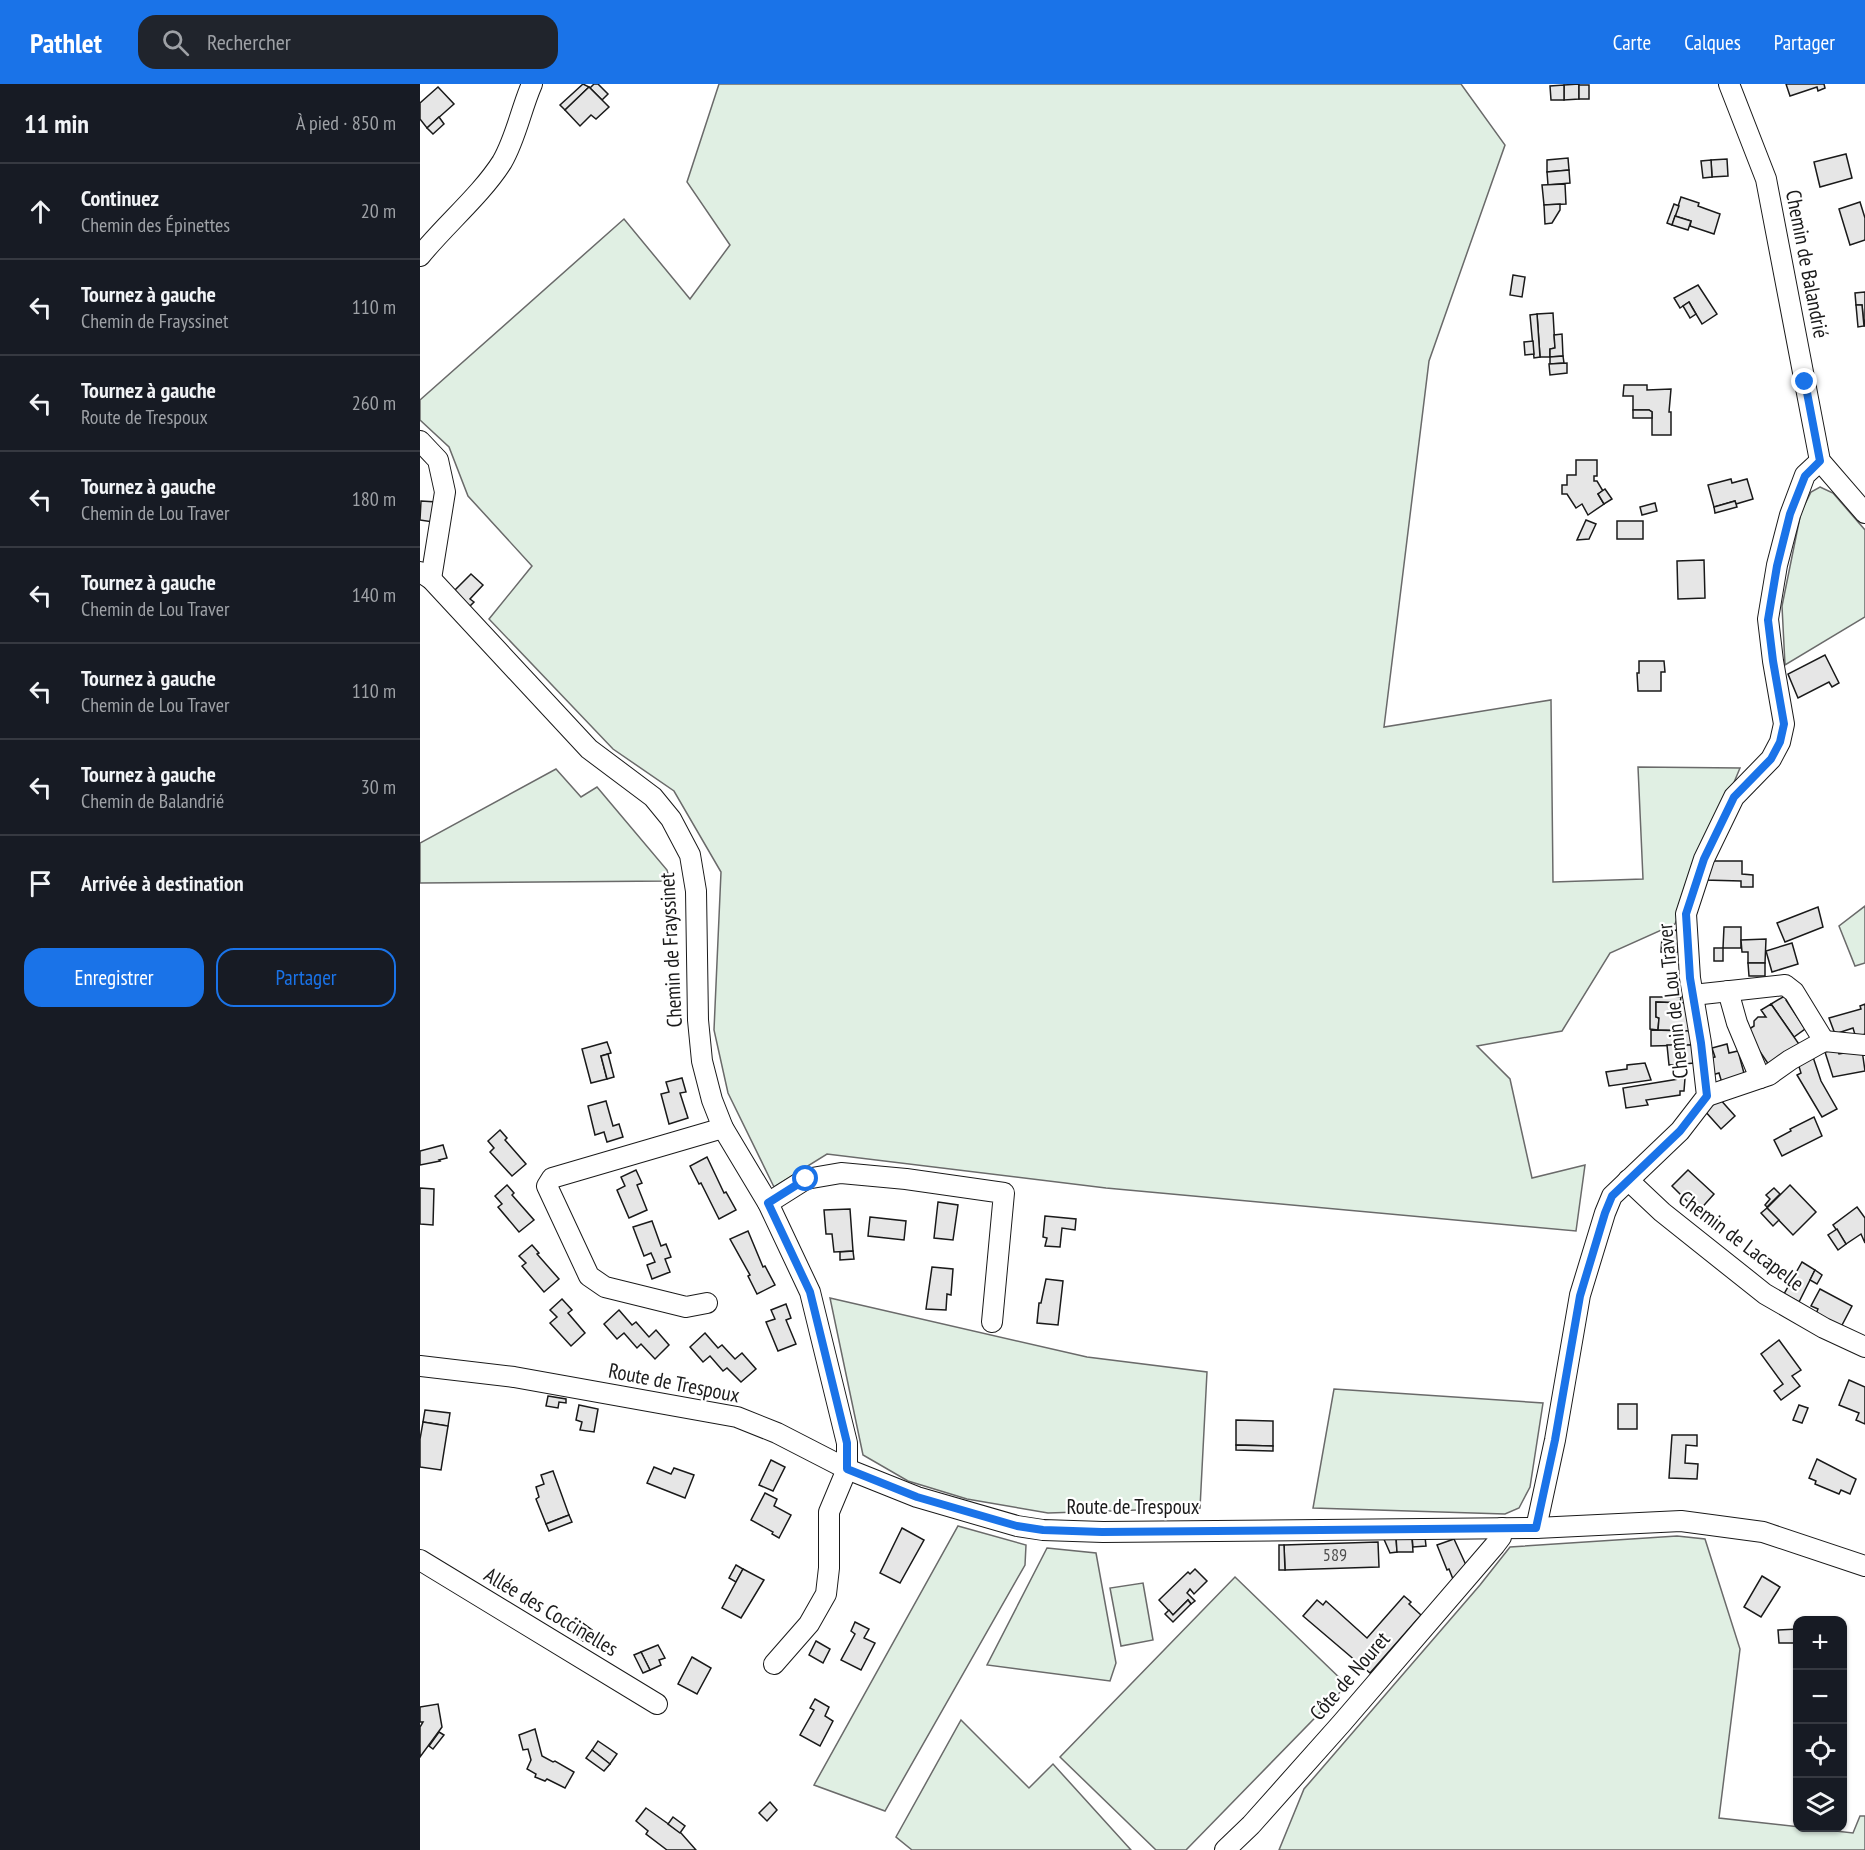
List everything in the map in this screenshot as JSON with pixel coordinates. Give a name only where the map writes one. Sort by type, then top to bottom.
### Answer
[{"type":"street","points":[[420,256],[502,162],[532,84]]},
{"type":"street","name":"Chemin de Balandrié","points":[[1729,84],[1766,179],[1820,461]]},
{"type":"street","name":"Chemin de Frayssinet","points":[[420,441],[438,460],[445,492],[426,575],[590,749],[653,797],[671,819],[690,855],[696,891],[698,1020],[702,1061],[712,1100],[723,1128],[768,1203],[810,1292],[847,1443],[847,1469]]},
{"type":"street","points":[[1820,461],[1865,513]]},
{"type":"street","name":"Chemin de Lou Traver","points":[[1536,1528],[1555,1440],[1580,1296],[1605,1213],[1612,1196],[1680,1131],[1707,1096],[1693,995],[1686,914],[1704,859],[1734,797],[1771,759],[1780,742],[1784,724],[1768,620],[1777,566],[1790,514],[1805,476],[1820,461]]},
{"type":"street","points":[[1693,995],[1785,985],[1794,992],[1824,1041]]},
{"type":"street","points":[[1728,991],[1737,1023],[1760,1078]]},
{"type":"street","points":[[1707,1096],[1769,1075],[1824,1041],[1865,1045]]},
{"type":"street","points":[[707,1303],[686,1308],[605,1287],[589,1276],[547,1186],[552,1178],[723,1128]]},
{"type":"street","points":[[768,1203],[806,1179],[841,1173],[906,1179],[1004,1193],[992,1322]]},
{"type":"street","name":"Chemin de Lacapelle","points":[[1628,1180],[1662,1212],[1765,1294],[1824,1328],[1865,1347]]},
{"type":"street","name":"Route de Trespoux","points":[[420,1366],[514,1377],[737,1418],[777,1433],[847,1469],[917,1497],[1017,1526],[1043,1530],[1102,1532],[1536,1528],[1681,1521],[1763,1532],[1865,1566]]},
{"type":"street","points":[[774,1664],[809,1624],[826,1594],[829,1512],[847,1469]]},
{"type":"street","name":"Côte de Nouret","points":[[1225,1850],[1251,1825],[1495,1545],[1502,1528]]},
{"type":"street","name":"Allée des Coccinelles","points":[[420,1560],[657,1704]]},
{"type":"green space","points":[[719,84],[1461,84],[1505,145],[1429,361],[1384,727],[1551,700],[1553,882],[1643,879],[1638,767],[1740,768],[1675,924],[1610,953],[1562,1031],[1477,1046],[1510,1079],[1532,1178],[1585,1165],[1576,1231],[1106,1188],[827,1154],[774,1187],[728,1093],[714,1030],[721,872],[674,791],[613,749],[489,619],[532,566],[468,496],[449,447],[420,420],[420,400],[624,219],[690,299],[730,245],[687,182]]},
{"type":"green space","points":[[1820,487],[1833,493],[1865,530],[1865,617],[1785,665],[1782,606],[1801,512],[1811,492]]},
{"type":"green space","points":[[556,769],[581,797],[597,787],[667,870],[670,881],[420,883],[420,843]]},
{"type":"green space","points":[[1865,906],[1865,963],[1855,966],[1839,926]]},
{"type":"green space","points":[[830,1298],[1087,1357],[1207,1372],[1200,1508],[1048,1513],[967,1499],[908,1481],[863,1455]]},
{"type":"green space","points":[[1334,1389],[1543,1403],[1530,1487],[1519,1508],[1505,1514],[1313,1508]]},
{"type":"green space","points":[[958,1526],[1026,1545],[1025,1565],[885,1811],[814,1785]]},
{"type":"green space","points":[[1677,1536],[1705,1539],[1740,1649],[1719,1818],[1793,1826],[1793,1832],[1853,1833],[1860,1816],[1865,1816],[1865,1850],[1279,1850],[1304,1789],[1510,1547]]},
{"type":"green space","points":[[1047,1548],[1096,1553],[1116,1663],[1110,1681],[987,1665]]},
{"type":"green space","points":[[1235,1577],[1347,1685],[1186,1850],[1156,1850],[1060,1757]]},
{"type":"green space","points":[[1143,1583],[1153,1640],[1121,1646],[1110,1588]]},
{"type":"green space","points":[[961,1720],[1029,1788],[1053,1764],[1131,1850],[912,1850],[896,1837]]},
{"type":"building","points":[[583,84],[589,87],[565,110],[560,105]]},
{"type":"building","points":[[598,84],[608,94],[602,100],[590,88]]},
{"type":"building","points":[[1579,84],[1579,99],[1564,100],[1564,85]]},
{"type":"building","points":[[1786,84],[1824,84],[1825,88],[1818,91],[1817,87],[1790,96]]},
{"type":"building","points":[[1564,85],[1564,100],[1551,100],[1550,86]]},
{"type":"building","points":[[1579,85],[1589,85],[1589,99],[1579,99]]},
{"type":"building","points":[[438,87],[454,104],[427,128],[420,119],[420,103]]},
{"type":"building","points":[[589,87],[609,107],[596,119],[591,115],[580,126],[565,110]]},
{"type":"building","points":[[439,117],[444,124],[433,134],[427,128]]},
{"type":"building","points":[[1846,154],[1852,178],[1820,187],[1814,162]]},
{"type":"building","points":[[1568,158],[1569,170],[1547,172],[1547,160]]},
{"type":"building","points":[[1727,159],[1728,176],[1712,177],[1711,160]]},
{"type":"building","points":[[1711,160],[1712,177],[1703,178],[1701,161]]},
{"type":"building","points":[[1569,170],[1570,183],[1548,185],[1547,172]]},
{"type":"building","points":[[1565,184],[1566,204],[1544,205],[1542,185]]},
{"type":"building","points":[[1681,197],[1720,214],[1714,234],[1690,226],[1691,221],[1675,216]]},
{"type":"building","points":[[1860,202],[1865,218],[1865,240],[1850,245],[1839,209]]},
{"type":"building","points":[[1560,204],[1560,210],[1552,223],[1545,224],[1544,205]]},
{"type":"building","points":[[1674,204],[1679,206],[1672,225],[1667,223]]},
{"type":"building","points":[[1675,216],[1691,221],[1688,230],[1672,225]]},
{"type":"building","points":[[1513,275],[1525,277],[1522,297],[1510,295]]},
{"type":"building","points":[[1698,285],[1717,314],[1702,324],[1689,302],[1680,308],[1674,298]]},
{"type":"building","points":[[1865,292],[1864,326],[1862,305],[1856,305],[1855,293]]},
{"type":"building","points":[[1689,302],[1696,314],[1690,318],[1683,306]]},
{"type":"building","points":[[1856,305],[1862,305],[1864,326],[1858,327]]},
{"type":"building","points":[[1553,313],[1555,348],[1550,349],[1550,357],[1540,357],[1537,314]]},
{"type":"building","points":[[1537,314],[1540,357],[1534,358],[1530,315]]},
{"type":"building","points":[[1562,334],[1563,356],[1550,357],[1550,349],[1555,348],[1554,335]]},
{"type":"building","points":[[1533,341],[1534,354],[1525,355],[1524,342]]},
{"type":"building","points":[[1563,356],[1564,363],[1550,364],[1550,357]]},
{"type":"building","points":[[1567,363],[1567,373],[1550,375],[1549,364]]},
{"type":"building","points":[[1624,385],[1647,385],[1647,390],[1671,389],[1669,412],[1671,412],[1671,435],[1652,435],[1652,412],[1633,410],[1633,396],[1623,396]]},
{"type":"building","points":[[1633,410],[1649,410],[1652,412],[1652,418],[1633,418]]},
{"type":"building","points":[[1576,460],[1597,460],[1597,476],[1594,476],[1594,481],[1597,481],[1603,491],[1598,494],[1604,504],[1588,515],[1582,504],[1576,508],[1567,494],[1562,494],[1562,485],[1567,485],[1567,475],[1576,475]]},
{"type":"building","points":[[1731,479],[1732,483],[1747,479],[1753,499],[1714,507],[1708,485]]},
{"type":"building","points":[[1605,489],[1612,499],[1604,504],[1598,494]]},
{"type":"building","points":[[421,501],[437,502],[433,522],[420,520]]},
{"type":"building","points":[[1735,501],[1737,507],[1715,513],[1714,507]]},
{"type":"building","points":[[1655,503],[1657,511],[1642,515],[1640,507]]},
{"type":"building","points":[[1586,520],[1596,524],[1589,539],[1577,540]]},
{"type":"building","points":[[1617,521],[1643,521],[1643,539],[1617,539]]},
{"type":"building","points":[[1704,560],[1705,598],[1678,599],[1677,561]]},
{"type":"building","points":[[471,574],[483,585],[470,599],[474,602],[467,609],[451,594]]},
{"type":"building","points":[[1825,655],[1839,683],[1832,687],[1829,682],[1798,698],[1788,674]]},
{"type":"building","points":[[1639,661],[1664,661],[1665,672],[1661,672],[1661,691],[1638,691]]},
{"type":"building","points":[[1711,861],[1742,861],[1742,874],[1753,875],[1753,887],[1741,887],[1741,881],[1704,880]]},
{"type":"building","points":[[1818,907],[1823,927],[1785,942],[1777,923]]},
{"type":"building","points":[[1724,927],[1741,927],[1741,948],[1723,948]]},
{"type":"building","points":[[1678,929],[1678,952],[1661,952],[1662,937]]},
{"type":"building","points":[[1766,939],[1765,963],[1748,963],[1748,952],[1742,952],[1741,940]]},
{"type":"building","points":[[1792,943],[1798,964],[1772,972],[1766,951]]},
{"type":"building","points":[[1714,948],[1723,948],[1723,961],[1714,961]]},
{"type":"building","points":[[1748,963],[1765,963],[1765,976],[1749,976]]},
{"type":"building","points":[[1788,994],[1790,998],[1786,1000],[1805,1029],[1794,1037],[1771,1004]]},
{"type":"building","points":[[1650,997],[1681,997],[1680,1003],[1656,1002],[1656,1017],[1659,1018],[1658,1030],[1650,1029]]},
{"type":"building","points":[[1656,1002],[1687,1003],[1689,1031],[1658,1030],[1659,1018],[1656,1017]]},
{"type":"building","points":[[1771,1004],[1801,1047],[1771,1068],[1746,1031],[1754,1026],[1754,1021],[1758,1017],[1766,1017],[1761,1010]]},
{"type":"building","points":[[1865,1004],[1865,1034],[1856,1038],[1853,1028],[1835,1034],[1829,1018],[1861,1009],[1860,1006]]},
{"type":"building","points":[[1651,1030],[1691,1031],[1692,1045],[1651,1046]]},
{"type":"building","points":[[607,1042],[611,1053],[601,1056],[607,1079],[591,1083],[582,1049]]},
{"type":"building","points":[[1727,1044],[1729,1053],[1738,1051],[1745,1077],[1722,1083],[1719,1073],[1712,1075],[1708,1059],[1715,1057],[1712,1048]]},
{"type":"building","points":[[1667,1045],[1692,1045],[1695,1063],[1669,1065]]},
{"type":"building","points":[[1837,1049],[1839,1054],[1862,1050],[1865,1071],[1833,1077],[1825,1052]]},
{"type":"building","points":[[608,1054],[614,1077],[607,1079],[601,1056]]},
{"type":"building","points":[[1812,1054],[1821,1081],[1837,1109],[1822,1117],[1797,1075],[1801,1073],[1797,1060]]},
{"type":"building","points":[[1645,1063],[1651,1080],[1609,1086],[1606,1072],[1627,1069],[1627,1065]]},
{"type":"building","points":[[682,1078],[686,1092],[680,1093],[688,1118],[669,1124],[661,1094],[669,1092],[666,1082]]},
{"type":"building","points":[[1685,1078],[1684,1091],[1680,1091],[1680,1095],[1646,1100],[1648,1105],[1626,1108],[1623,1088]]},
{"type":"building","points":[[1718,1097],[1735,1116],[1721,1129],[1704,1110]]},
{"type":"building","points":[[606,1101],[613,1126],[619,1124],[623,1137],[607,1142],[604,1132],[595,1135],[588,1106]]},
{"type":"building","points":[[1814,1117],[1822,1136],[1782,1156],[1774,1140]]},
{"type":"building","points":[[500,1130],[507,1138],[505,1140],[526,1164],[512,1176],[490,1152],[494,1148],[488,1141]]},
{"type":"building","points":[[443,1145],[447,1158],[420,1165],[420,1151]]},
{"type":"building","points":[[707,1157],[724,1193],[726,1192],[736,1210],[719,1219],[690,1166]]},
{"type":"building","points":[[636,1170],[642,1183],[637,1185],[647,1210],[629,1218],[617,1190],[625,1186],[621,1177]]},
{"type":"building","points":[[1688,1170],[1714,1194],[1698,1212],[1672,1186]]},
{"type":"building","points":[[507,1185],[514,1193],[512,1195],[534,1220],[519,1232],[498,1207],[502,1204],[495,1196]]},
{"type":"building","points":[[1790,1185],[1816,1212],[1793,1235],[1767,1208]]},
{"type":"building","points":[[420,1188],[434,1189],[433,1225],[420,1224]]},
{"type":"building","points":[[1774,1188],[1780,1194],[1767,1207],[1765,1205],[1770,1199],[1766,1195]]},
{"type":"building","points":[[938,1202],[958,1205],[953,1240],[934,1238]]},
{"type":"building","points":[[1857,1207],[1865,1218],[1865,1243],[1861,1234],[1846,1244],[1833,1225]]},
{"type":"building","points":[[1767,1208],[1779,1220],[1773,1226],[1761,1213]]},
{"type":"building","points":[[850,1209],[853,1251],[834,1252],[832,1234],[826,1234],[824,1210]]},
{"type":"building","points":[[1045,1216],[1076,1219],[1075,1230],[1062,1228],[1060,1247],[1045,1246],[1047,1238],[1043,1237]]},
{"type":"building","points":[[870,1217],[906,1221],[904,1240],[868,1236]]},
{"type":"building","points":[[652,1221],[661,1246],[666,1244],[671,1257],[665,1259],[670,1272],[652,1279],[647,1265],[655,1262],[651,1253],[644,1256],[633,1227]]},
{"type":"building","points":[[1837,1229],[1846,1244],[1838,1250],[1828,1235]]},
{"type":"building","points":[[748,1231],[763,1267],[765,1266],[775,1285],[757,1294],[748,1276],[750,1275],[730,1239]]},
{"type":"building","points":[[532,1245],[559,1279],[544,1292],[522,1266],[526,1263],[519,1256]]},
{"type":"building","points":[[853,1251],[854,1259],[840,1260],[840,1252]]},
{"type":"building","points":[[1802,1262],[1815,1270],[1799,1302],[1784,1294]]},
{"type":"building","points":[[932,1267],[953,1269],[951,1295],[947,1294],[946,1310],[926,1309]]},
{"type":"building","points":[[1815,1270],[1822,1275],[1817,1284],[1810,1280]]},
{"type":"building","points":[[1046,1279],[1063,1281],[1058,1325],[1037,1323],[1039,1303],[1041,1303]]},
{"type":"building","points":[[1820,1289],[1852,1306],[1841,1327],[1816,1314],[1818,1309],[1811,1306]]},
{"type":"building","points":[[562,1299],[572,1310],[568,1313],[585,1333],[571,1346],[550,1323],[557,1317],[550,1310]]},
{"type":"building","points":[[786,1304],[791,1318],[786,1320],[796,1344],[778,1351],[766,1322],[775,1319],[771,1310]]},
{"type":"building","points":[[619,1310],[632,1325],[636,1322],[649,1337],[656,1330],[669,1345],[655,1359],[641,1344],[637,1348],[624,1333],[617,1339],[604,1324]]},
{"type":"building","points":[[705,1333],[718,1348],[722,1345],[735,1359],[742,1353],[756,1369],[741,1382],[727,1368],[723,1371],[710,1356],[703,1362],[690,1347]]},
{"type":"building","points":[[1779,1340],[1801,1370],[1792,1376],[1800,1386],[1781,1400],[1774,1391],[1783,1384],[1761,1354]]},
{"type":"building","points":[[1849,1380],[1865,1387],[1865,1424],[1856,1420],[1859,1413],[1839,1405]]},
{"type":"building","points":[[548,1396],[566,1399],[566,1403],[559,1402],[558,1408],[546,1406]]},
{"type":"building","points":[[1618,1404],[1637,1404],[1637,1429],[1618,1429]]},
{"type":"building","points":[[579,1405],[598,1409],[594,1432],[580,1430],[582,1422],[576,1420]]},
{"type":"building","points":[[1799,1405],[1808,1408],[1802,1423],[1793,1420]]},
{"type":"building","points":[[425,1410],[450,1413],[448,1426],[423,1422]]},
{"type":"building","points":[[1236,1420],[1273,1421],[1273,1446],[1236,1445]]},
{"type":"building","points":[[423,1422],[448,1426],[441,1470],[420,1467],[420,1439]]},
{"type":"building","points":[[1672,1435],[1697,1435],[1697,1446],[1686,1445],[1685,1463],[1698,1464],[1697,1479],[1669,1478]]},
{"type":"building","points":[[1236,1445],[1273,1446],[1273,1451],[1236,1450]]},
{"type":"building","points":[[1817,1459],[1856,1479],[1850,1494],[1841,1490],[1839,1494],[1815,1484],[1816,1481],[1809,1478]]},
{"type":"building","points":[[771,1460],[785,1467],[773,1491],[759,1485]]},
{"type":"building","points":[[654,1467],[671,1474],[674,1468],[694,1475],[685,1498],[647,1483]]},
{"type":"building","points":[[553,1471],[569,1515],[546,1524],[536,1499],[539,1497],[536,1487],[544,1484],[541,1475]]},
{"type":"building","points":[[765,1493],[777,1499],[774,1506],[791,1515],[779,1538],[772,1534],[773,1532],[751,1520]]},
{"type":"building","points":[[569,1515],[572,1522],[549,1531],[546,1524]]},
{"type":"building","points":[[902,1528],[924,1540],[900,1583],[880,1573]]},
{"type":"building","points":[[1383,1537],[1396,1537],[1397,1552],[1390,1553]]},
{"type":"building","points":[[1396,1537],[1412,1537],[1413,1552],[1397,1552]]},
{"type":"building","points":[[1412,1537],[1425,1537],[1426,1546],[1413,1547]]},
{"type":"building","points":[[1454,1539],[1466,1565],[1453,1579],[1437,1545]]},
{"type":"building","points":[[1378,1542],[1379,1567],[1285,1570],[1284,1545]]},
{"type":"building","points":[[1279,1545],[1284,1545],[1285,1570],[1279,1570]]},
{"type":"building","points":[[736,1565],[743,1569],[736,1582],[729,1578]]},
{"type":"building","points":[[743,1569],[764,1580],[741,1618],[722,1608]]},
{"type":"building","points":[[1195,1569],[1207,1581],[1194,1594],[1190,1589],[1187,1593],[1195,1601],[1191,1604],[1188,1600],[1173,1615],[1159,1600],[1188,1572],[1190,1574]]},
{"type":"building","points":[[1762,1576],[1780,1587],[1761,1617],[1744,1607]]},
{"type":"building","points":[[1404,1596],[1421,1615],[1370,1673],[1303,1616],[1317,1600],[1323,1605],[1326,1601],[1367,1638]]},
{"type":"building","points":[[1188,1600],[1191,1604],[1173,1622],[1165,1614],[1169,1610],[1173,1615]]},
{"type":"building","points":[[576,1618],[592,1630],[583,1641],[567,1629]]},
{"type":"building","points":[[855,1622],[869,1629],[864,1638],[875,1643],[861,1670],[841,1660],[855,1634],[851,1631]]},
{"type":"building","points":[[1793,1629],[1793,1643],[1779,1643],[1778,1630]]},
{"type":"building","points":[[816,1641],[830,1649],[823,1663],[809,1655]]},
{"type":"building","points":[[658,1645],[665,1658],[659,1660],[661,1665],[650,1670],[641,1652]]},
{"type":"building","points":[[641,1652],[650,1670],[643,1673],[634,1655]]},
{"type":"building","points":[[692,1657],[711,1668],[697,1694],[678,1684]]},
{"type":"building","points":[[815,1699],[829,1707],[825,1716],[833,1721],[820,1746],[800,1735],[814,1710],[810,1708]]},
{"type":"building","points":[[438,1704],[442,1727],[420,1757],[420,1727],[423,1722],[420,1722],[420,1707]]},
{"type":"building","points":[[535,1729],[542,1756],[574,1772],[565,1788],[547,1779],[545,1781],[535,1777],[536,1774],[527,1769],[531,1760],[528,1749],[523,1750],[519,1735]]},
{"type":"building","points":[[439,1732],[444,1735],[433,1749],[429,1746]]},
{"type":"building","points":[[598,1741],[617,1754],[610,1764],[592,1750]]},
{"type":"building","points":[[592,1750],[610,1764],[604,1771],[586,1758]]},
{"type":"building","points":[[770,1802],[777,1810],[767,1821],[759,1813]]},
{"type":"building","points":[[646,1808],[681,1833],[696,1850],[667,1850],[646,1834],[648,1831],[636,1821]]},
{"type":"building","points":[[673,1817],[685,1826],[680,1833],[668,1824]]},
{"type":"route","points":[[806,1179],[768,1203],[810,1292],[847,1443],[847,1469],[917,1497],[1017,1526],[1043,1530],[1102,1532],[1536,1528],[1555,1440],[1580,1296],[1605,1213],[1612,1196],[1680,1131],[1707,1096],[1690,978],[1686,914],[1704,859],[1734,797],[1771,759],[1780,742],[1784,724],[1768,620],[1777,566],[1790,514],[1805,476],[1820,461],[1805,382]]}]
